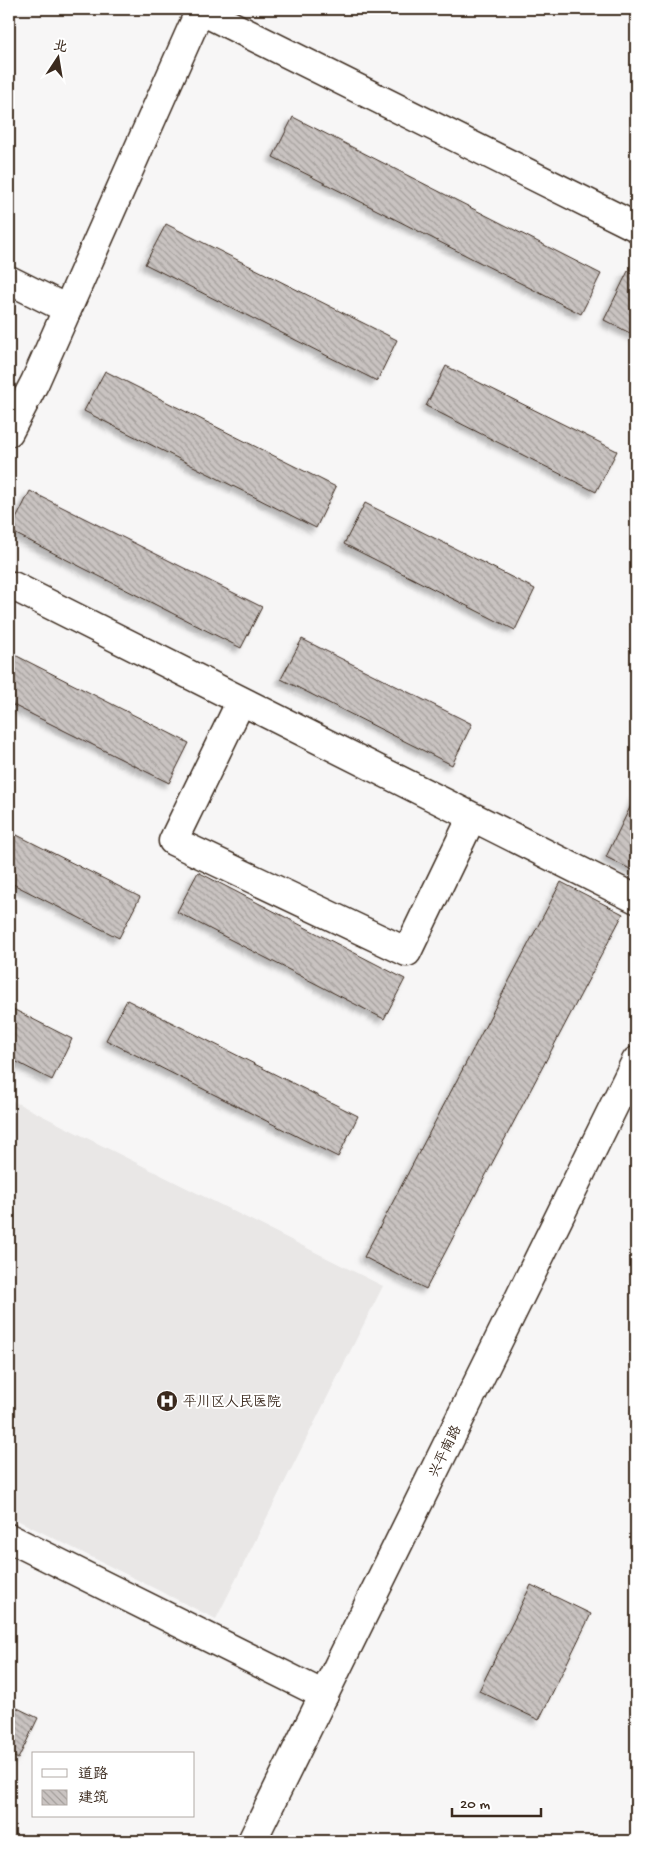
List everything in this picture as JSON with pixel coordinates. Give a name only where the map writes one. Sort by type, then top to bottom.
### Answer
[{"type":"street","points":[[9,432],[16,399],[67,309],[199,9],[636,227]]},
{"type":"street","points":[[9,280],[67,309]]},
{"type":"street","points":[[13,586],[636,899]]},
{"type":"street","points":[[241,701],[174,841],[407,952],[472,817]]},
{"type":"street","name":"兴平南路","points":[[252,1841],[636,1062]]},
{"type":"street","points":[[9,1538],[324,1695]]},
{"type":"shaded area","name":"平川区人民医院","points":[[9,1099],[383,1286],[216,1619],[9,1516]]},
{"type":"building","points":[[293,117],[601,274],[581,314],[273,157]]},
{"type":"building","points":[[166,224],[397,340],[377,381],[145,264]]},
{"type":"building","points":[[628,271],[636,275],[636,336],[604,320]]},
{"type":"building","points":[[446,366],[617,451],[596,492],[426,406]]},
{"type":"building","points":[[105,371],[336,487],[316,528],[84,411]]},
{"type":"building","points":[[30,491],[262,607],[241,648],[10,531]]},
{"type":"building","points":[[365,503],[535,589],[515,630],[344,544]]},
{"type":"building","points":[[302,639],[472,724],[452,765],[281,679]]},
{"type":"building","points":[[9,652],[189,743],[169,783],[9,703]]},
{"type":"building","points":[[636,795],[636,872],[606,857]]},
{"type":"building","points":[[9,831],[140,897],[119,938],[9,882]]},
{"type":"building","points":[[198,872],[405,979],[384,1019],[177,912]]},
{"type":"building","points":[[561,882],[623,914],[426,1289],[364,1257]]},
{"type":"building","points":[[127,1000],[358,1116],[338,1157],[106,1040]]},
{"type":"building","points":[[9,1007],[72,1039],[52,1080],[9,1058]]},
{"type":"building","points":[[531,1585],[591,1614],[539,1720],[479,1691]]},
{"type":"building","points":[[9,1704],[38,1718],[18,1759],[9,1754]]},
{"type":"building","points":[[9,1835],[21,1841],[9,1841]]},
{"type":"place","name":"平川区人民医院","points":[[167,1401]]}]
